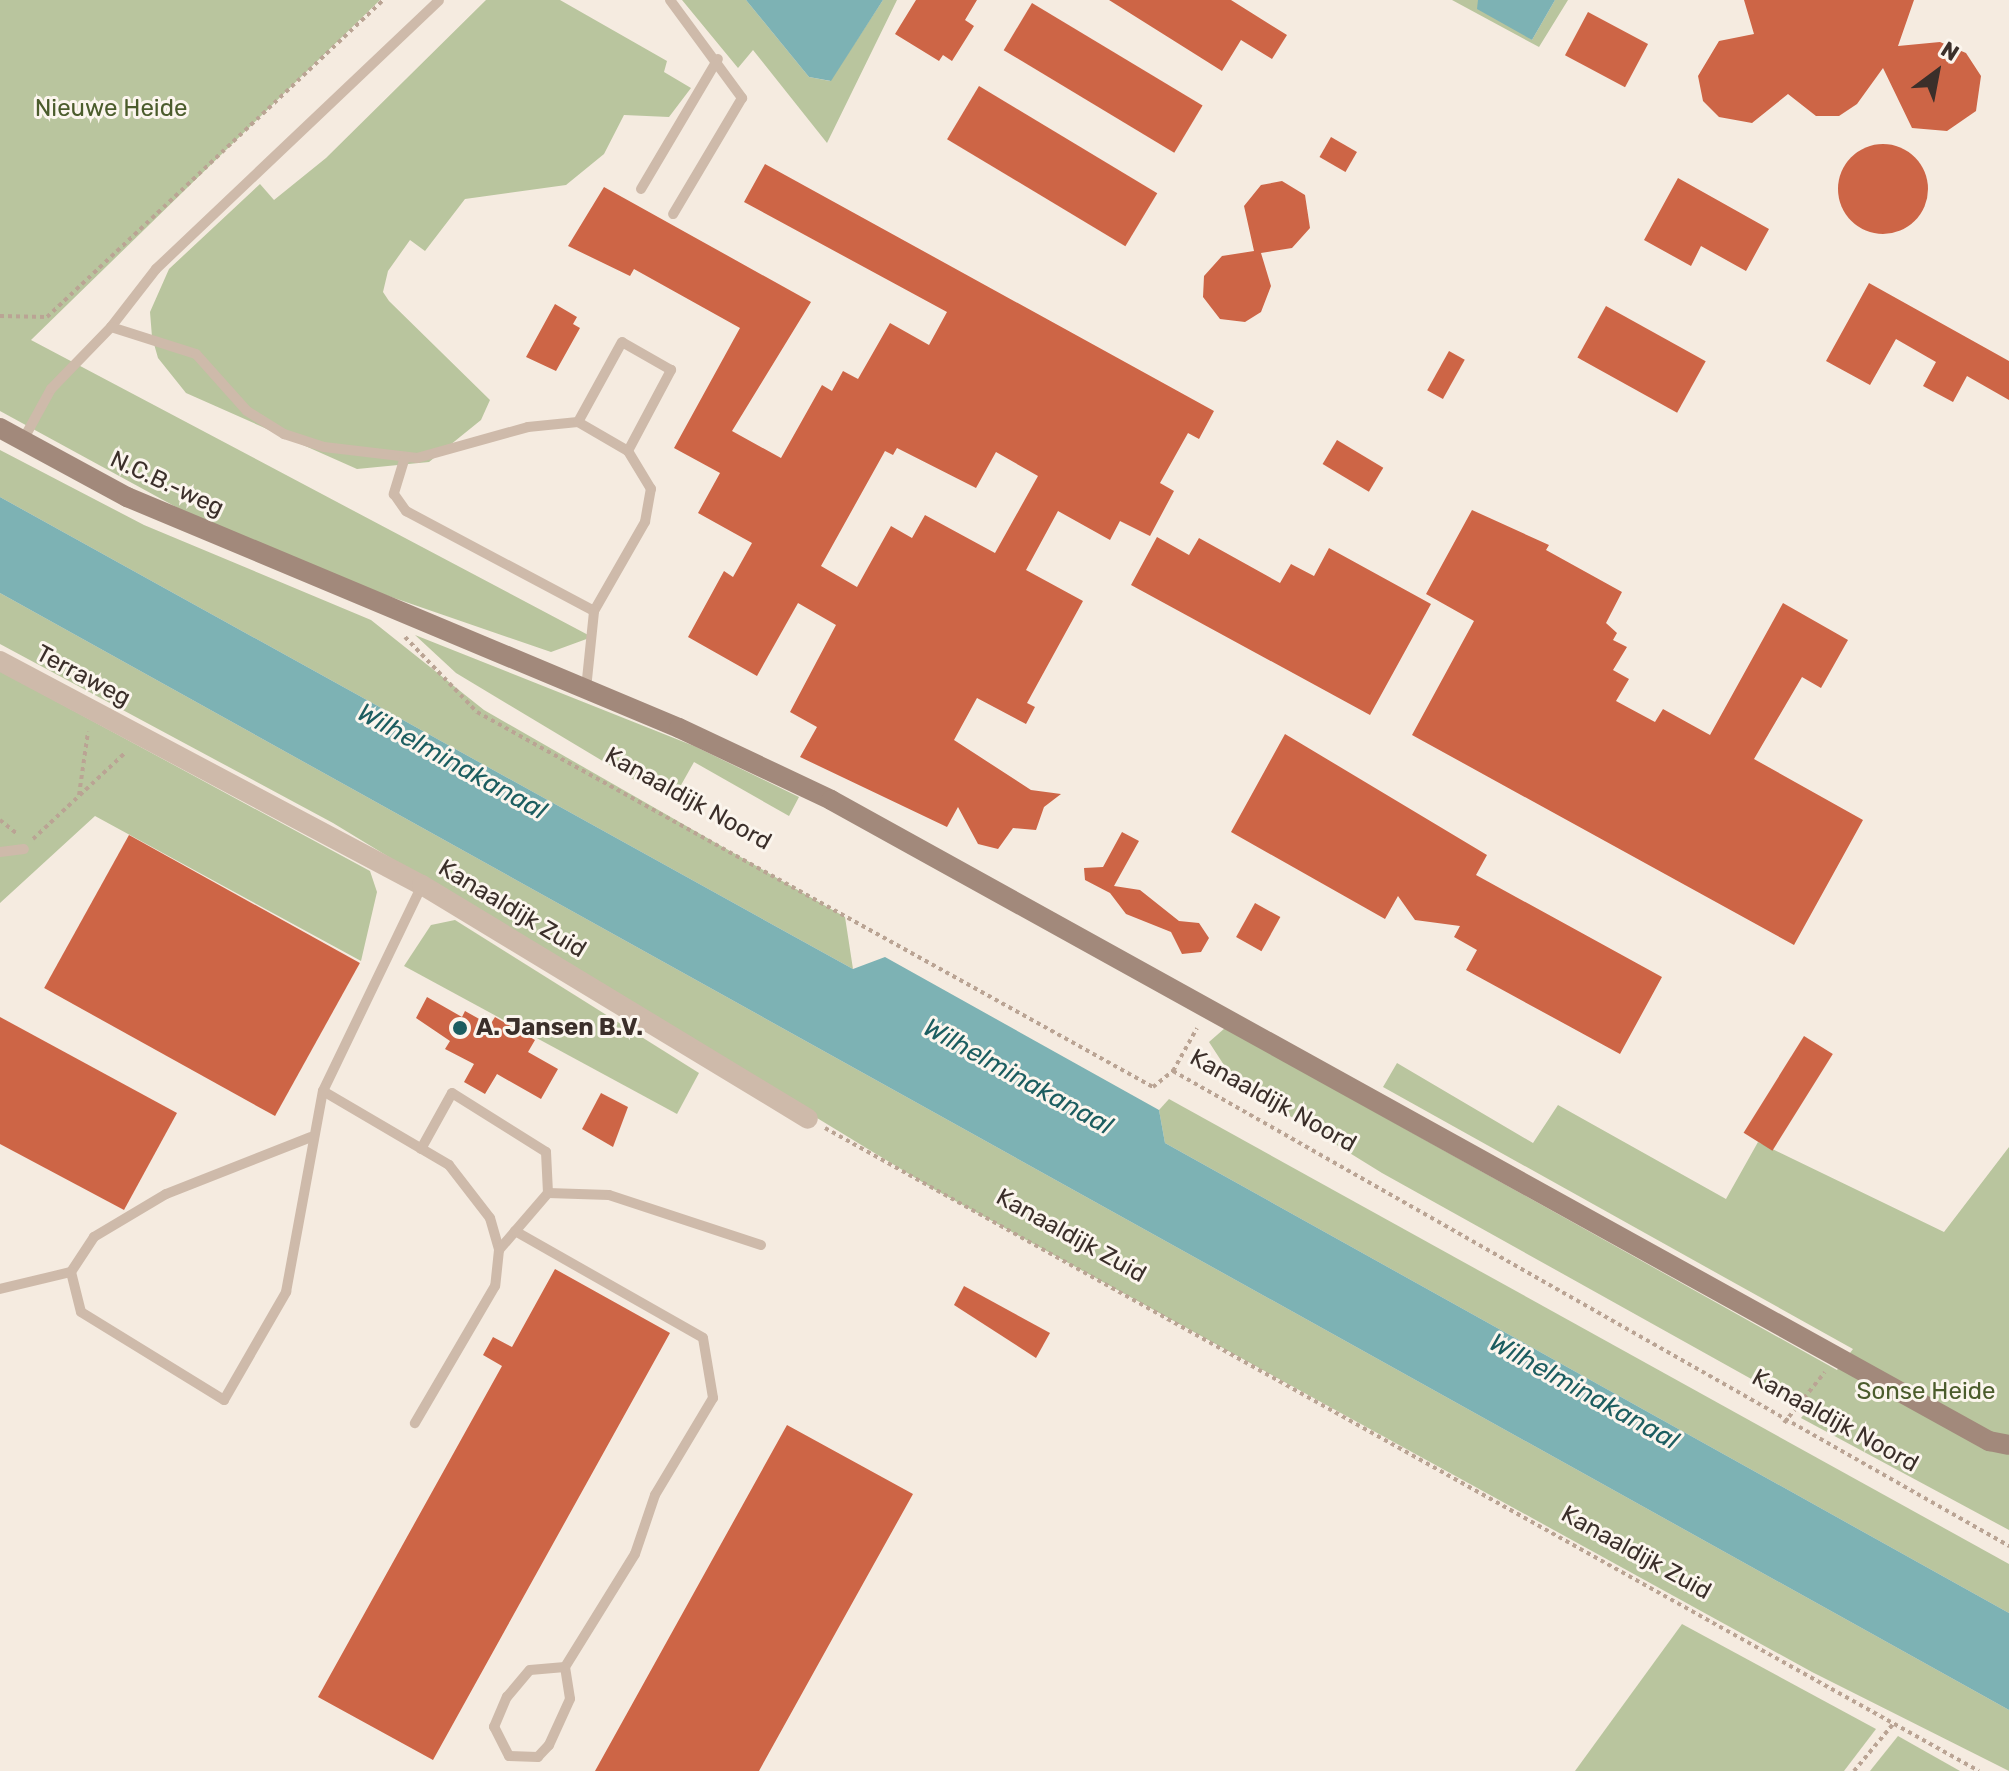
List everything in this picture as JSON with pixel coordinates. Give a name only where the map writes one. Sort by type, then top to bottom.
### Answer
[{"type":"street","name":"N.C.B.-weg","points":[[0,428],[127,497],[315,579]]},
{"type":"street","name":"Kanaaldijk Noord","points":[[315,579],[586,689],[831,800],[1989,1441],[2009,1445]]},
{"type":"street","name":"Terraweg","points":[[0,661],[143,737]]},
{"type":"street","name":"Kanaaldijk Zuid","points":[[143,737],[422,885],[808,1119]]},
{"type":"lane","points":[[23,440],[51,389],[111,327],[168,258],[439,0]]},
{"type":"lane","points":[[670,0],[718,59],[742,98],[673,214]]},
{"type":"lane","points":[[641,189],[718,59]]},
{"type":"lane","points":[[111,327],[196,354],[247,411],[284,434],[405,457],[578,422],[628,451],[651,489],[645,522],[594,611],[586,689]]},
{"type":"lane","points":[[578,422],[622,342],[671,370],[628,451]]},
{"type":"lane","points":[[405,457],[394,494],[406,511],[594,611]]},
{"type":"lane","points":[[0,852],[26,846]]},
{"type":"lane","points":[[311,1137],[166,1194],[94,1237],[71,1272],[74,1299],[92,1325],[224,1400],[286,1292],[311,1137],[323,1091],[422,885]]},
{"type":"lane","points":[[323,1091],[421,1149],[471,1190],[499,1250],[495,1286],[415,1423]]},
{"type":"lane","points":[[421,1149],[452,1093],[537,1141],[551,1165],[548,1193],[499,1250]]},
{"type":"lane","points":[[548,1193],[609,1195],[761,1245]]},
{"type":"lane","points":[[515,1231],[703,1338],[713,1398],[655,1495],[635,1554],[565,1667],[570,1699],[549,1745],[538,1757],[509,1756],[494,1727],[507,1697],[530,1670],[565,1667]]},
{"type":"lane","points":[[0,1289],[71,1272]]},
{"type":"path","points":[[0,316],[47,317],[383,0]]},
{"type":"path","name":"Kanaaldijk Noord","points":[[402,634],[477,712],[1153,1087],[1173,1071],[1784,1423],[2009,1546]]},
{"type":"path","points":[[78,797],[91,709]]},
{"type":"path","points":[[26,846],[143,737]]},
{"type":"path","points":[[1173,1071],[1207,1008]]},
{"type":"path","name":"Kanaaldijk Zuid","points":[[808,1119],[1979,1771]]},
{"type":"path","points":[[1784,1423],[1838,1356]]},
{"type":"path","points":[[1854,1771],[1894,1723]]},
{"type":"green space","name":"Nieuwe Heide","points":[[0,0],[380,0],[31,340],[592,637],[551,652],[342,580],[209,525],[0,411]]},
{"type":"green space","points":[[486,0],[560,0],[667,61],[664,72],[691,88],[669,117],[624,115],[604,154],[566,185],[465,199],[425,251],[410,240],[388,271],[383,292],[389,301],[490,400],[481,420],[429,462],[357,469],[186,393],[158,358],[152,337],[150,312],[169,269],[260,184],[274,200],[326,158]]},
{"type":"green space","points":[[682,0],[746,0],[809,77],[830,81],[883,0],[897,0],[827,143],[753,50],[738,68]]},
{"type":"green space","points":[[1452,0],[1478,0],[1532,40],[1555,0],[1568,0],[1539,47]]},
{"type":"green space","points":[[0,450],[144,525],[371,620],[484,710],[845,917],[853,969],[0,497]]},
{"type":"green space","points":[[0,593],[2009,1710],[2009,1771],[1812,1672],[932,1188],[333,823],[0,644]]},
{"type":"green space","points":[[415,635],[694,746],[799,797],[789,816],[694,762],[676,794],[636,781],[456,673]]},
{"type":"green space","points":[[0,671],[370,871],[377,892],[361,961],[95,816],[0,903]]},
{"type":"green space","points":[[455,920],[699,1073],[677,1114],[404,966],[431,925]]},
{"type":"green space","name":"Sonse Heide","points":[[1225,1028],[1837,1370],[1853,1349],[1383,1087],[1397,1063],[1533,1143],[1558,1105],[1726,1199],[1758,1142],[1944,1232],[2009,1147],[2009,1530],[1801,1418],[1807,1410],[1382,1173],[1235,1082],[1209,1042]]},
{"type":"green space","points":[[1169,1099],[2009,1564],[2009,1613],[1165,1143],[1159,1110]]},
{"type":"green space","points":[[1682,1624],[1876,1729],[1844,1771],[1575,1771]]},
{"type":"green space","points":[[1898,1736],[1960,1771],[1870,1771]]},
{"type":"water","points":[[746,0],[883,0],[831,81],[809,77]]},
{"type":"water","points":[[1478,0],[1555,0],[1532,40],[1477,9]]},
{"type":"water","name":"Wilhelminakanaal","points":[[0,497],[853,969],[885,957],[1159,1110],[1165,1143],[2009,1613],[2009,1710],[0,593]]},
{"type":"building","points":[[916,0],[977,0],[965,20],[974,26],[952,61],[943,55],[939,61],[895,34]]},
{"type":"building","points":[[1109,0],[1231,0],[1287,35],[1272,59],[1241,40],[1222,71]]},
{"type":"building","points":[[1744,0],[1914,0],[1898,46],[1940,42],[1966,53],[1981,76],[1976,111],[1947,131],[1912,128],[1883,68],[1857,104],[1839,116],[1816,116],[1788,94],[1752,123],[1719,117],[1703,101],[1698,76],[1719,41],[1754,34]]},
{"type":"building","points":[[1032,3],[1203,105],[1174,153],[1004,50]]},
{"type":"building","points":[[1588,12],[1648,44],[1625,87],[1565,55]]},
{"type":"building","points":[[979,86],[1157,193],[1125,246],[947,139]]},
{"type":"building","points":[[1331,137],[1357,152],[1345,172],[1320,157]]},
{"type":"building","points":[[1883,144],[1900,148],[1915,157],[1924,172],[1928,189],[1924,206],[1915,221],[1900,230],[1883,234],[1866,230],[1851,221],[1842,206],[1838,189],[1842,172],[1851,157],[1866,148]]},
{"type":"building","points":[[765,164],[1214,411],[1199,439],[1188,433],[1160,483],[1174,491],[1150,536],[1120,521],[1110,540],[1058,511],[1026,570],[1083,601],[1027,703],[1035,707],[1026,724],[977,698],[954,740],[1031,790],[1061,794],[1044,807],[1036,830],[1013,828],[998,849],[978,844],[958,807],[947,827],[800,757],[817,727],[790,712],[836,625],[798,603],[757,676],[688,637],[724,571],[733,577],[752,543],[698,513],[720,473],[674,448],[740,328],[634,269],[630,276],[568,246],[604,187],[811,302],[732,431],[781,458],[822,385],[832,391],[843,371],[858,379],[890,323],[929,345],[947,312],[744,202]],"holes":[[[897,448],[976,488],[996,452],[1038,476],[995,553],[925,515],[912,538],[891,526],[857,587],[821,566],[885,451],[893,455]]]},
{"type":"building","points":[[1678,178],[1769,229],[1746,271],[1701,246],[1691,266],[1644,240]]},
{"type":"building","points":[[1282,181],[1305,195],[1310,228],[1292,248],[1261,253],[1271,286],[1261,312],[1245,322],[1220,319],[1203,297],[1204,276],[1222,256],[1254,251],[1244,206],[1261,185]]},
{"type":"building","points":[[1869,283],[2009,361],[2009,400],[1967,376],[1953,402],[1923,386],[1936,362],[1896,339],[1870,385],[1826,361]]},
{"type":"building","points":[[555,304],[577,317],[573,324],[580,328],[556,371],[526,357]]},
{"type":"building","points":[[1606,306],[1706,361],[1677,413],[1577,358]]},
{"type":"building","points":[[1449,351],[1465,360],[1443,399],[1427,390]]},
{"type":"building","points":[[1337,440],[1383,468],[1369,492],[1323,464]]},
{"type":"building","points":[[1472,510],[1549,545],[1546,550],[1622,592],[1606,623],[1617,633],[1613,640],[1627,647],[1613,670],[1629,679],[1616,701],[1655,722],[1663,709],[1710,735],[1783,603],[1848,640],[1821,688],[1802,677],[1754,759],[1863,820],[1794,945],[1412,735],[1474,621],[1426,594]]},
{"type":"building","points":[[1157,537],[1189,555],[1199,538],[1280,583],[1291,564],[1314,576],[1329,548],[1431,604],[1370,715],[1131,585]]},
{"type":"building","points":[[1285,734],[1487,855],[1476,875],[1662,977],[1620,1054],[1466,970],[1477,950],[1454,937],[1460,926],[1415,920],[1398,896],[1385,919],[1231,832]]},
{"type":"building","points":[[1122,832],[1139,841],[1114,886],[1140,890],[1179,921],[1199,923],[1209,938],[1201,952],[1182,954],[1171,932],[1126,914],[1110,893],[1085,880],[1084,868],[1103,867]]},
{"type":"building","points":[[129,835],[360,963],[275,1116],[44,988]]},
{"type":"building","points":[[1255,903],[1280,917],[1261,951],[1236,937]]},
{"type":"building","points":[[427,997],[462,1017],[465,1011],[490,1025],[495,1017],[535,1040],[528,1052],[558,1069],[541,1099],[497,1074],[485,1094],[464,1082],[474,1064],[445,1049],[450,1041],[416,1018]]},
{"type":"building","points":[[0,1017],[177,1113],[124,1210],[0,1144]]},
{"type":"building","points":[[1804,1036],[1833,1054],[1772,1151],[1744,1133]]},
{"type":"building","points":[[601,1093],[628,1107],[613,1147],[582,1129]]},
{"type":"building","points":[[555,1269],[670,1333],[433,1760],[318,1697],[502,1366],[483,1355],[493,1337],[512,1347]]},
{"type":"building","points":[[964,1286],[1050,1333],[1036,1358],[954,1305]]},
{"type":"building","points":[[787,1425],[913,1494],[759,1771],[595,1771]]},
{"type":"place","name":"A. Jansen B.V.","points":[[460,1028]]}]
